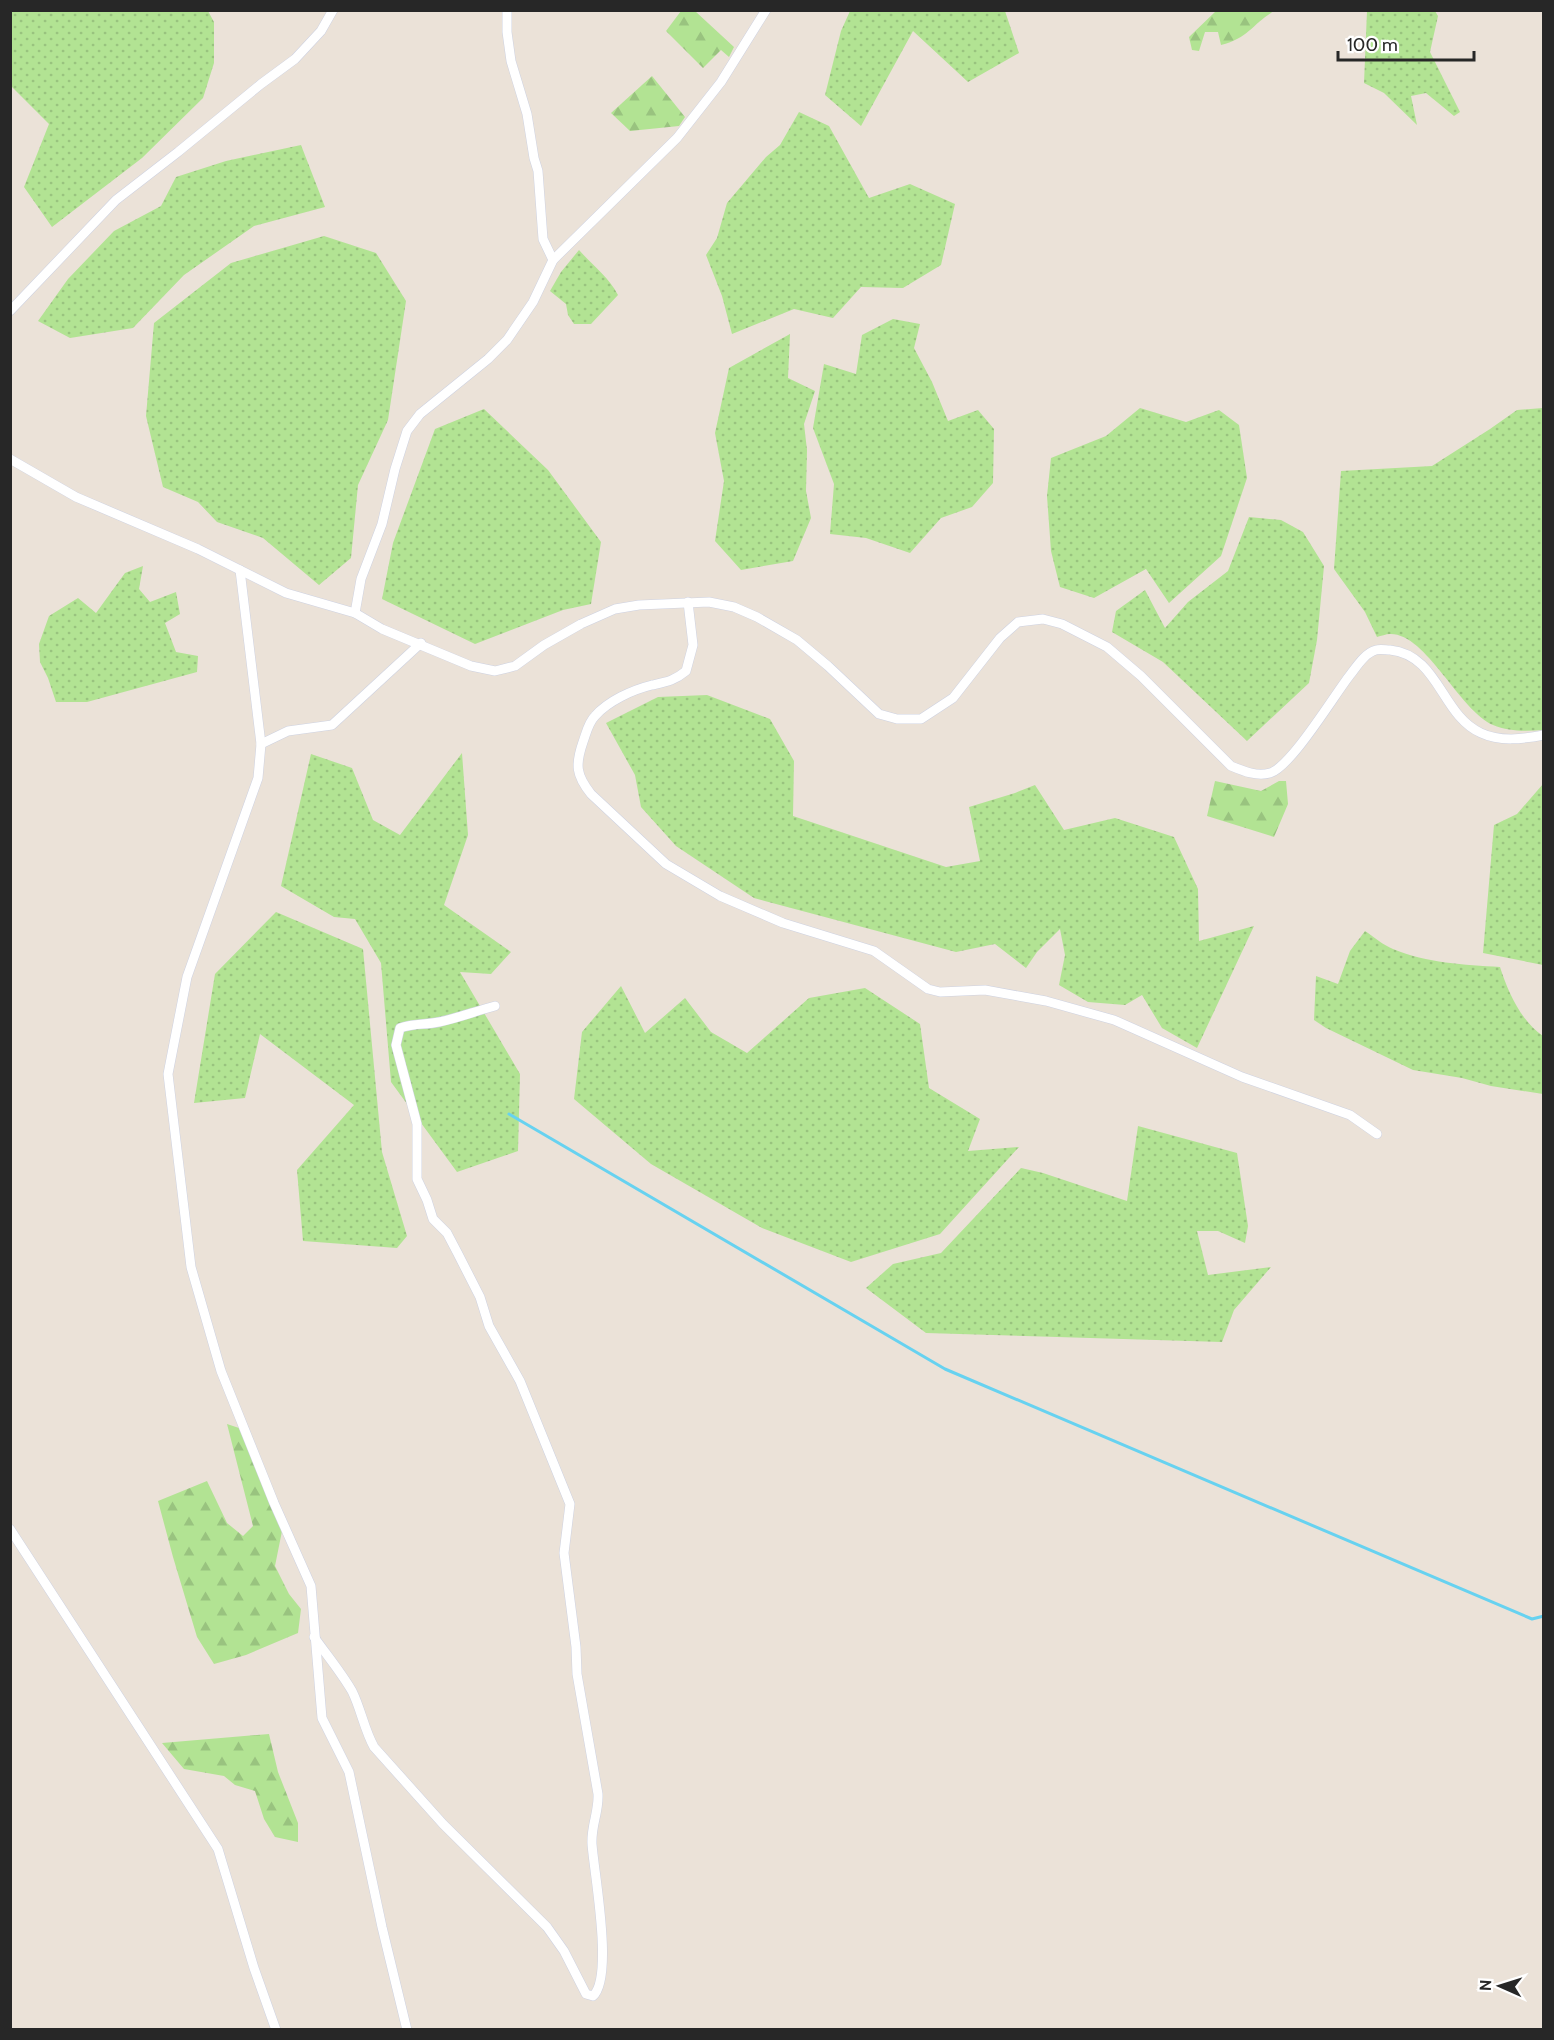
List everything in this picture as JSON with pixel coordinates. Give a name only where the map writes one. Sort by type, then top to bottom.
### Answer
[{"type":"street","points":[[10,311],[116,200],[295,59],[321,31],[333,10]]},
{"type":"street","points":[[507,10],[511,61],[527,114],[538,171],[543,239],[553,260]]},
{"type":"street","points":[[355,613],[361,579],[382,524],[407,431],[420,414],[488,359],[507,340],[533,302],[553,260],[677,138],[721,82],[766,10]]},
{"type":"street","points":[[10,459],[76,496],[198,549],[286,593],[355,613],[382,628],[471,666],[495,671],[515,666],[543,645],[615,609],[639,605],[709,602],[734,607],[757,617],[797,640],[879,714],[897,719],[921,719],[952,698],[1000,638],[1018,622],[1043,619],[1062,624],[1107,647],[1141,676],[1231,766],[1244,772],[1272,773],[1300,747],[1338,689],[1362,659],[1377,649],[1395,651],[1416,659],[1437,682],[1453,710],[1466,725],[1482,734],[1498,738],[1527,738],[1544,735]]},
{"type":"street","points":[[240,570],[261,744],[258,778],[187,977],[168,1074],[191,1267],[222,1371],[274,1503],[311,1586],[322,1718],[350,1772],[382,1927],[407,2030]]},
{"type":"street","points":[[688,602],[693,645],[686,671],[668,683],[629,692],[595,716],[590,723],[579,753],[577,766],[581,781],[591,794],[666,864],[720,896],[783,923],[874,951],[928,989],[940,992],[985,990],[1046,1000],[1114,1020],[1242,1077],[1350,1115],[1377,1134]]},
{"type":"street","points":[[261,744],[288,731],[332,725],[421,644]]},
{"type":"street","points":[[314,1636],[351,1689],[374,1747],[443,1824],[548,1927],[564,1951],[586,1994],[593,1996],[598,1988],[603,1930],[592,1845],[592,1825],[598,1805],[598,1794],[577,1674],[576,1647],[564,1553],[570,1504],[520,1381],[489,1326],[480,1297],[447,1233],[433,1219],[417,1179],[417,1124],[396,1045],[400,1028],[414,1023],[435,1023],[459,1018],[495,1006]]},
{"type":"street","points":[[10,1528],[218,1849],[254,1968],[276,2030]]},
{"type":"green space","points":[[1274,10],[1238,39],[1221,45],[1218,32],[1205,32],[1199,51],[1192,50],[1189,37],[1216,11]]},
{"type":"green space","points":[[10,11],[208,11],[214,22],[214,63],[203,98],[142,158],[52,227],[24,187],[49,124],[11,86]]},
{"type":"green space","points":[[681,11],[695,11],[734,47],[729,57],[721,50],[703,68],[666,31]]},
{"type":"green space","points":[[850,11],[1005,11],[1019,53],[968,82],[913,31],[861,126],[825,95],[841,31]]},
{"type":"green space","points":[[1367,11],[1435,11],[1438,16],[1430,52],[1460,112],[1454,116],[1426,93],[1411,96],[1417,125],[1384,93],[1364,83]]},
{"type":"green space","points":[[652,76],[685,117],[679,126],[630,131],[611,113]]},
{"type":"green space","points":[[799,112],[829,126],[869,198],[910,184],[955,204],[941,265],[903,288],[861,287],[833,318],[794,309],[732,334],[722,296],[706,255],[717,238],[727,203],[766,157],[780,145]]},
{"type":"green space","points":[[301,145],[325,207],[254,226],[184,275],[133,328],[70,338],[38,321],[68,279],[114,231],[161,206],[176,177],[226,161]]},
{"type":"green space","points":[[324,236],[376,253],[406,301],[388,420],[358,485],[351,558],[319,585],[263,538],[217,522],[198,502],[163,487],[146,416],[154,323],[231,263]]},
{"type":"green space","points":[[579,250],[605,277],[618,295],[591,324],[574,324],[568,315],[566,304],[550,291],[561,272]]},
{"type":"green space","points":[[893,319],[920,324],[914,348],[932,382],[948,421],[978,410],[994,429],[993,483],[972,507],[941,518],[910,553],[866,538],[830,534],[834,484],[813,428],[824,364],[856,374],[862,335]]},
{"type":"green space","points":[[790,334],[788,378],[815,391],[804,424],[807,450],[806,491],[811,518],[793,561],[741,570],[715,541],[724,481],[715,433],[729,368]]},
{"type":"green space","points":[[1140,408],[1186,422],[1219,410],[1239,425],[1247,478],[1221,556],[1169,603],[1146,569],[1094,598],[1060,587],[1051,551],[1047,496],[1051,458],[1106,436]]},
{"type":"green space","points":[[1543,408],[1543,730],[1518,731],[1493,725],[1480,717],[1429,658],[1403,637],[1390,634],[1377,637],[1365,612],[1334,569],[1341,471],[1432,466],[1517,410]]},
{"type":"green space","points":[[484,409],[548,470],[601,542],[591,604],[563,610],[475,644],[382,599],[393,543],[435,429]]},
{"type":"green space","points":[[1249,517],[1281,520],[1303,532],[1324,566],[1317,640],[1309,683],[1247,741],[1163,662],[1112,632],[1116,611],[1145,590],[1165,628],[1188,602],[1228,571]]},
{"type":"green space","points":[[143,566],[139,589],[150,602],[176,592],[180,614],[165,623],[176,652],[198,656],[197,672],[87,702],[56,702],[40,662],[39,644],[49,616],[78,598],[96,613],[125,573]]},
{"type":"green space","points":[[707,695],[770,719],[794,761],[793,816],[946,867],[980,861],[969,807],[1035,785],[1064,830],[1115,818],[1174,837],[1198,889],[1199,941],[1254,926],[1197,1048],[1162,1028],[1142,995],[1125,1005],[1088,1002],[1059,985],[1065,955],[1060,929],[1037,952],[1026,968],[995,944],[956,952],[754,898],[676,846],[641,807],[635,775],[606,723],[658,697]]},
{"type":"green space","points":[[462,753],[468,835],[444,905],[511,952],[491,974],[460,972],[520,1074],[518,1151],[457,1172],[391,1082],[381,963],[355,919],[334,917],[281,886],[311,754],[352,768],[373,820],[400,835]]},
{"type":"green space","points":[[1215,781],[1261,791],[1279,781],[1286,781],[1288,804],[1274,837],[1207,816]]},
{"type":"green space","points":[[1543,784],[1543,965],[1483,953],[1494,825],[1517,814]]},
{"type":"green space","points":[[276,912],[363,949],[382,1152],[407,1236],[397,1248],[303,1241],[297,1170],[354,1105],[260,1034],[245,1098],[194,1103],[215,974]]},
{"type":"green space","points":[[1365,931],[1389,947],[1406,954],[1459,964],[1500,967],[1516,1005],[1528,1022],[1543,1036],[1543,1094],[1413,1070],[1314,1020],[1316,976],[1338,984],[1350,951]]},
{"type":"green space","points":[[621,986],[645,1033],[685,998],[711,1032],[747,1053],[809,998],[865,988],[920,1024],[929,1088],[980,1119],[968,1151],[1019,1147],[940,1234],[851,1262],[762,1228],[651,1164],[574,1099],[582,1032]]},
{"type":"green space","points":[[1138,1126],[1237,1153],[1248,1226],[1245,1243],[1218,1231],[1197,1231],[1208,1275],[1271,1267],[1234,1310],[1222,1342],[926,1333],[866,1288],[893,1264],[941,1253],[1021,1168],[1127,1201]]},
{"type":"green space","points":[[227,1424],[239,1428],[282,1531],[275,1566],[289,1594],[301,1609],[298,1633],[246,1655],[214,1664],[197,1637],[158,1501],[207,1481],[227,1523],[243,1536],[253,1526]]},
{"type":"green space","points":[[269,1734],[278,1772],[298,1823],[298,1842],[275,1837],[264,1819],[255,1791],[235,1785],[224,1776],[184,1769],[162,1743]]},
{"type":"waterway","points":[[509,1114],[945,1369],[1532,1619],[1544,1616]]}]
